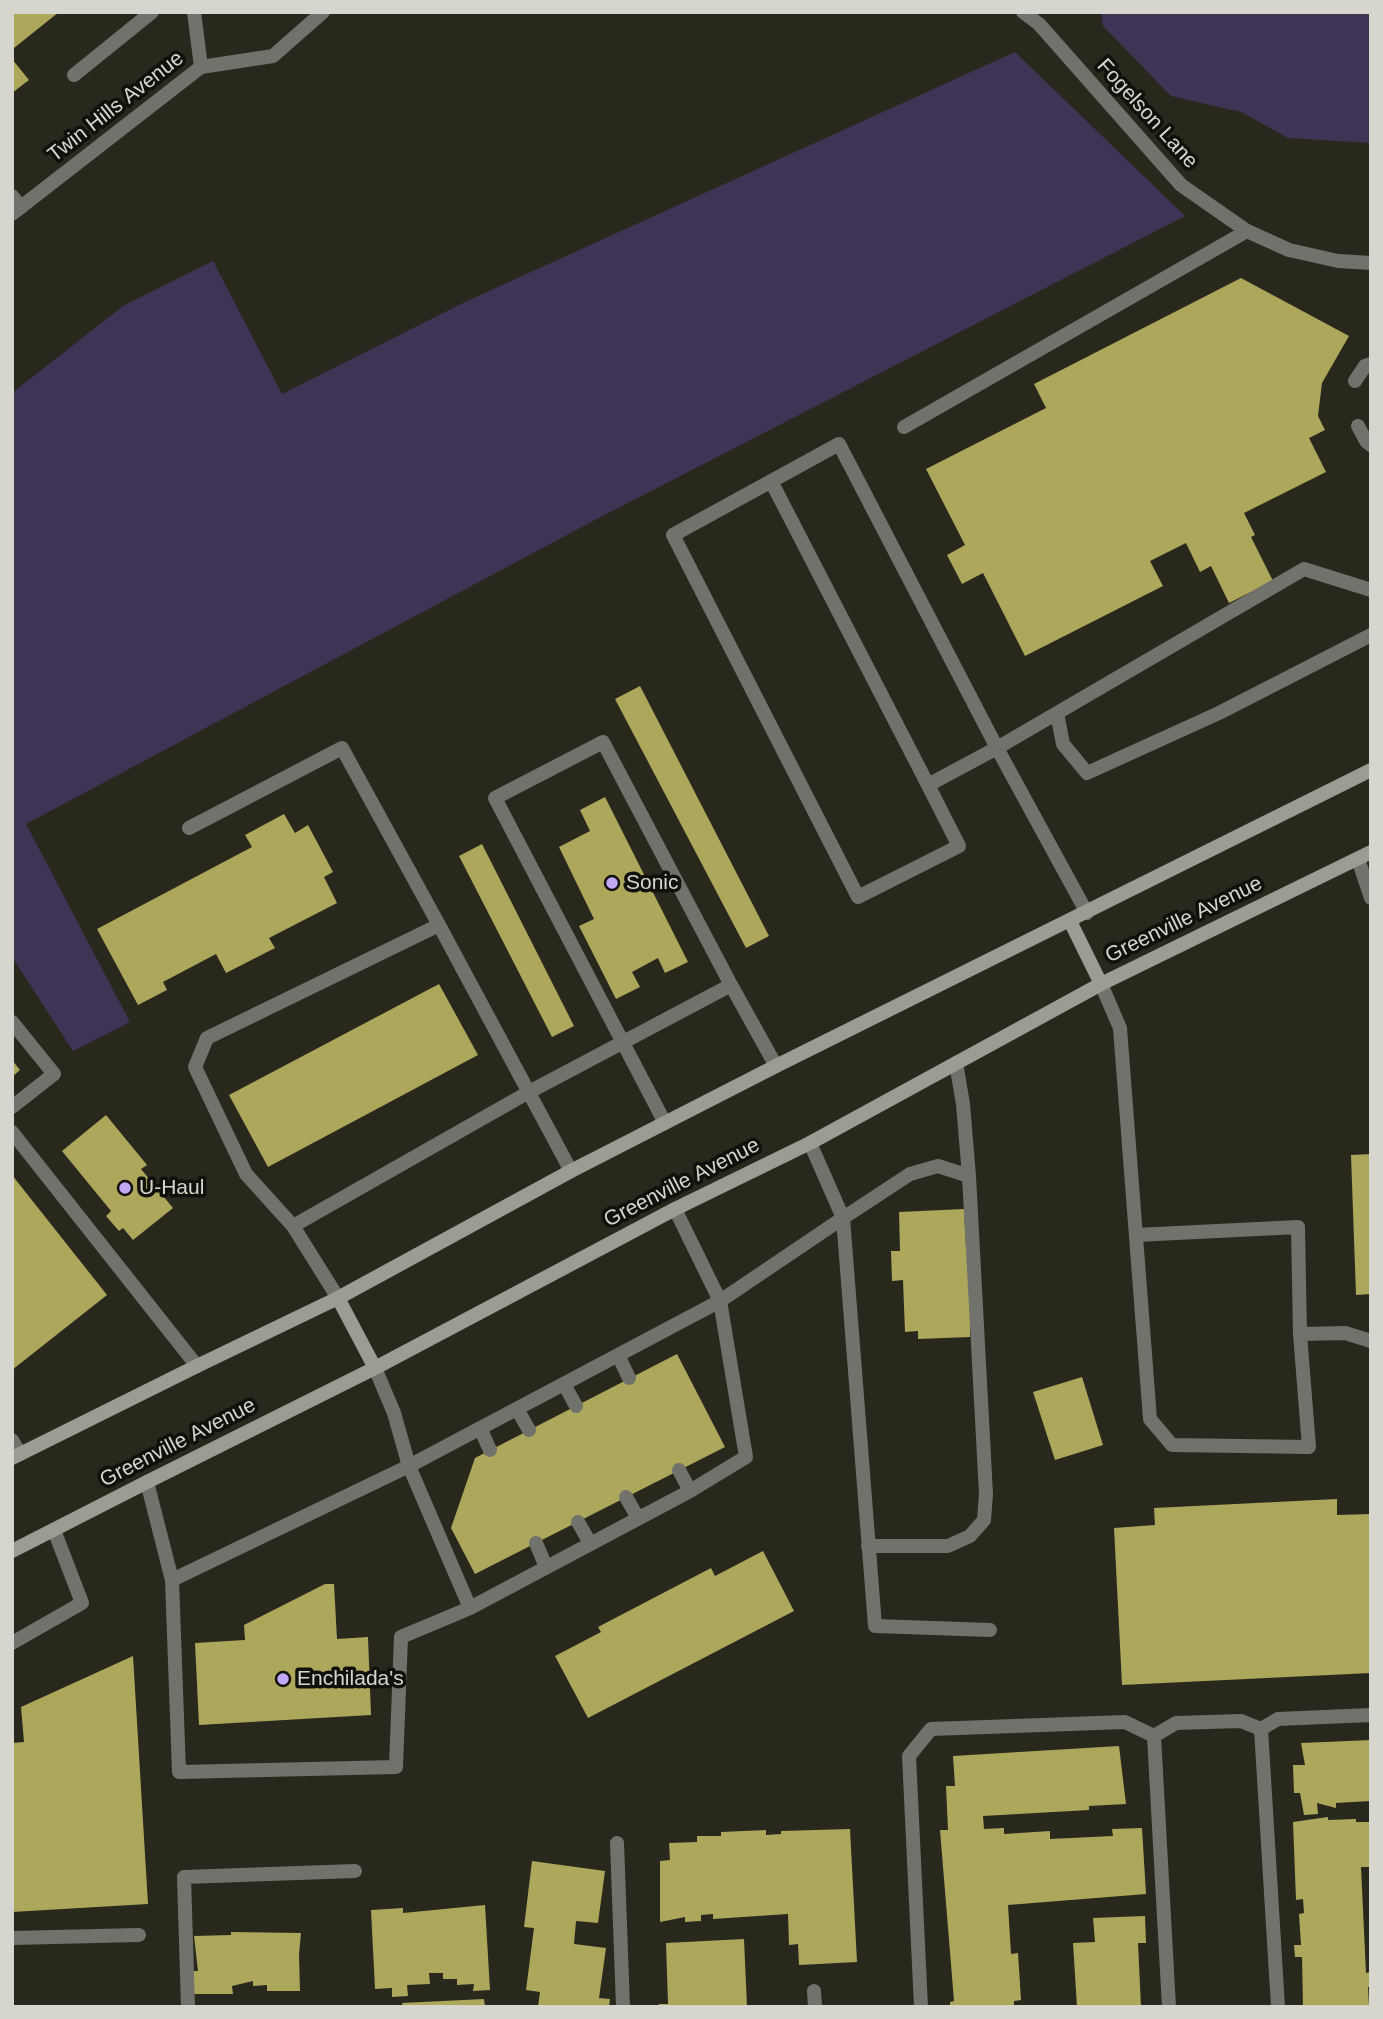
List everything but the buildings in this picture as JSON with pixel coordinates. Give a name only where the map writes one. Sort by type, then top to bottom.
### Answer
[{"type":"main road","points":[[16,1456],[338,1298],[571,1171],[776,1066],[1371,771]]},
{"type":"main road","name":"Greenville Avenue","points":[[12,1552],[374,1368],[675,1209],[810,1143],[1101,984],[1364,855]]},
{"type":"main road","points":[[1070,921],[1101,984]]},
{"type":"main road","points":[[338,1298],[374,1368]]},
{"type":"street","points":[[74,75],[152,12]]},
{"type":"street","points":[[194,12],[201,67]]},
{"type":"street","name":"Twin Hills Avenue","points":[[15,206],[201,67],[273,56],[323,12]]},
{"type":"street","name":"Fogelson Lane","points":[[1023,12],[1042,18],[1181,186],[1247,231],[1289,250],[1338,261],[1371,262]]},
{"type":"street","points":[[904,427],[1247,231]]},
{"type":"street","points":[[1355,381],[1365,366],[1371,364]]},
{"type":"street","points":[[1358,426],[1371,445]]},
{"type":"street","points":[[771,481],[959,846],[858,897],[673,535],[771,481],[839,444],[997,748],[1087,913]]},
{"type":"street","points":[[928,785],[997,748],[1304,569],[1371,590]]},
{"type":"street","points":[[1057,713],[1063,744],[1087,773],[1219,713],[1371,635]]},
{"type":"street","points":[[665,1123],[495,798],[603,742],[776,1066]]},
{"type":"street","points":[[190,828],[342,748],[571,1171]]},
{"type":"street","points":[[1364,855],[1371,898]]},
{"type":"street","points":[[338,1298],[293,1226],[246,1174],[195,1067],[208,1038],[439,925]]},
{"type":"street","points":[[1101,984],[1120,1028],[1150,1419],[1172,1445],[1309,1447],[1300,1334],[1298,1227],[1136,1235]]},
{"type":"street","points":[[293,1226],[529,1091],[731,985]]},
{"type":"street","points":[[12,1022],[54,1074],[12,1107]]},
{"type":"street","points":[[869,1546],[948,1546],[970,1536],[984,1520],[986,1494],[969,1176],[963,1104],[956,1063]]},
{"type":"street","points":[[12,1132],[197,1366]]},
{"type":"street","points":[[810,1143],[843,1218],[875,1626],[990,1630]]},
{"type":"street","points":[[172,1580],[409,1465],[720,1301],[909,1174],[938,1166],[969,1176]]},
{"type":"street","points":[[147,1482],[172,1580],[179,1772],[396,1767],[401,1637],[470,1608],[690,1492],[746,1457],[720,1301],[675,1209]]},
{"type":"street","points":[[1300,1334],[1345,1333],[1371,1341]]},
{"type":"street","points":[[618,1355],[629,1378]]},
{"type":"street","points":[[374,1368],[394,1413],[409,1465],[470,1608]]},
{"type":"street","points":[[564,1384],[576,1406]]},
{"type":"street","points":[[517,1409],[529,1430]]},
{"type":"street","points":[[480,1428],[490,1450]]},
{"type":"street","points":[[12,1440],[16,1456]]},
{"type":"street","points":[[679,1470],[690,1492]]},
{"type":"street","points":[[626,1497],[638,1518]]},
{"type":"street","points":[[578,1522],[590,1544]]},
{"type":"street","points":[[12,1643],[82,1603],[54,1530]]},
{"type":"street","points":[[536,1543],[546,1567]]},
{"type":"street","points":[[1261,1730],[1278,1719],[1371,1715]]},
{"type":"street","points":[[1154,1736],[1176,1723],[1241,1721],[1261,1730]]},
{"type":"street","points":[[921,2007],[909,1756],[931,1729],[1125,1722],[1154,1736]]},
{"type":"street","points":[[1261,1730],[1278,2007]]},
{"type":"street","points":[[1154,1736],[1169,2007]]},
{"type":"street","points":[[617,1843],[623,2007]]},
{"type":"street","points":[[188,2007],[184,1877],[355,1871]]},
{"type":"street","points":[[12,1938],[139,1935]]},
{"type":"street","points":[[814,1991],[815,2007]]},
{"type":"shaded area","points":[[1101,12],[1371,12],[1371,143],[1288,138],[1241,112],[1171,96],[1103,26]]},
{"type":"shaded area","points":[[1015,52],[1185,216],[591,522],[26,824],[130,1022],[73,1051],[12,957],[12,393],[123,306],[213,261],[282,394],[465,302]]},
{"type":"place","name":"Sonic","points":[[612,883]]},
{"type":"place","name":"U-Haul","points":[[125,1188]]},
{"type":"place","name":"Enchilada's","points":[[283,1679]]}]
